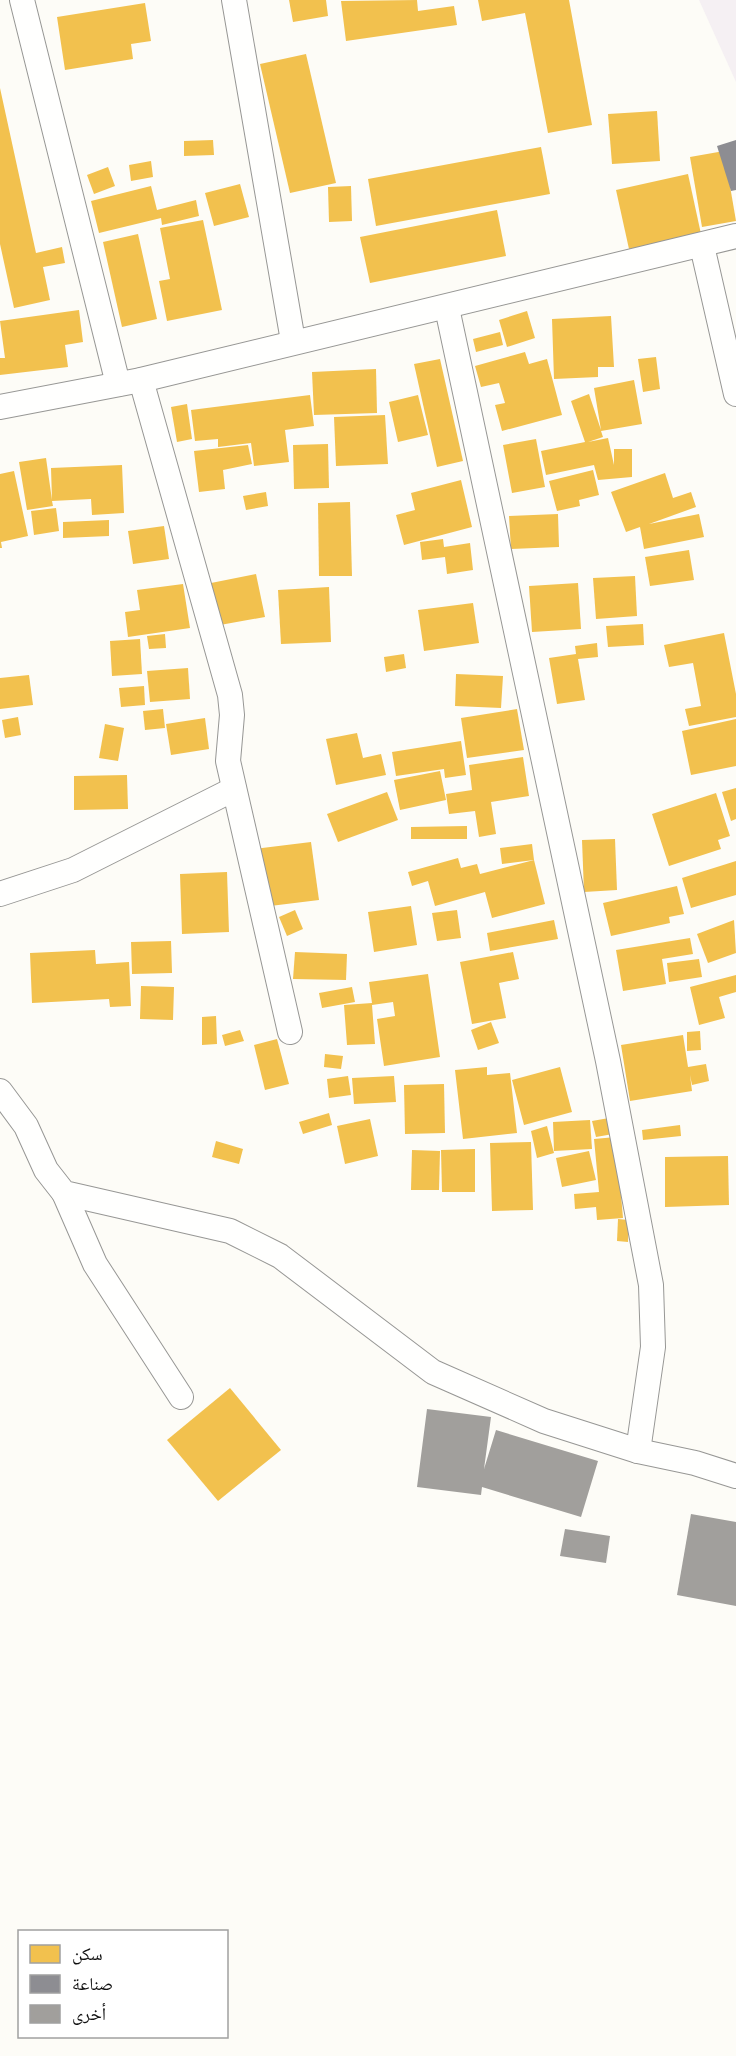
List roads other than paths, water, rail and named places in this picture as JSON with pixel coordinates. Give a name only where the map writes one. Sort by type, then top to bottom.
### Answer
[{"type":"street","points":[[22,0],[118,384]]},
{"type":"street","points":[[234,0],[292,341]]},
{"type":"street","points":[[0,407],[141,380],[292,341],[447,308],[736,236]]},
{"type":"street","points":[[702,246],[736,394]]},
{"type":"street","points":[[447,308],[606,1050],[651,1285],[652,1347],[638,1451]]},
{"type":"street","points":[[141,380],[230,695],[232,715],[228,761],[290,1032]]},
{"type":"street","points":[[0,894],[73,870],[234,789]]},
{"type":"street","points":[[0,1091],[26,1126],[46,1170],[64,1193],[94,1264],[181,1397]]},
{"type":"street","points":[[64,1193],[239,1235],[280,1256],[433,1372],[544,1421],[638,1451],[695,1463],[736,1476]]}]
